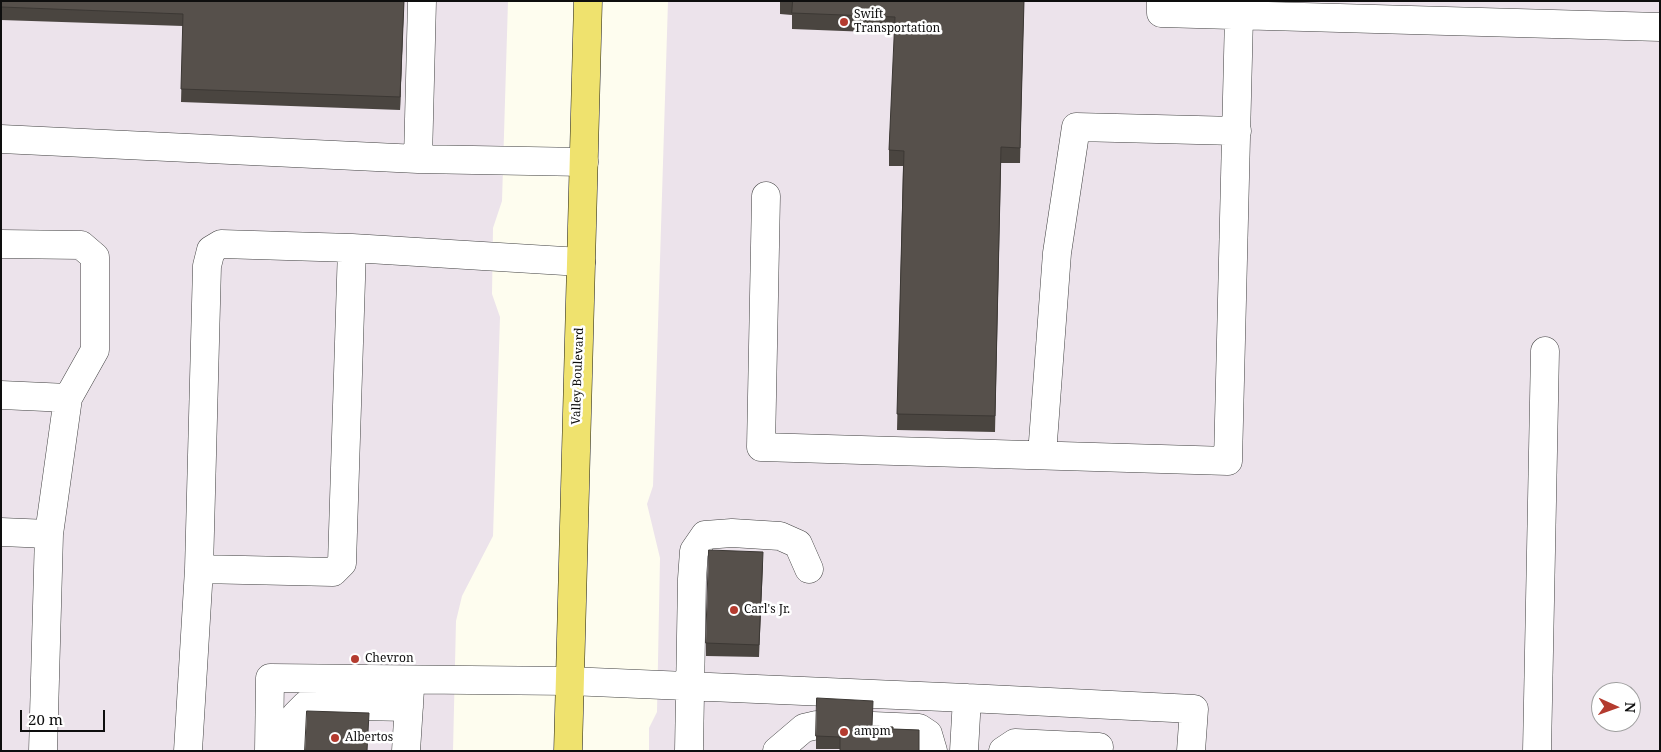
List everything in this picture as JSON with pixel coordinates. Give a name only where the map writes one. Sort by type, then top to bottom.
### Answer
[{"type":"main road","name":"Valley Boulevard","points":[[568,751],[588,1]]},
{"type":"lane","points":[[418,159],[422,1]]},
{"type":"lane","points":[[1161,1],[1161,13],[1660,27]]},
{"type":"lane","points":[[766,196],[761,446],[1228,461],[1239,16]]},
{"type":"lane","points":[[1042,455],[1057,253],[1076,127],[1237,131]]},
{"type":"lane","points":[[1,139],[418,159],[584,162]]},
{"type":"lane","points":[[1,244],[81,245],[95,257],[95,350],[68,398],[49,534],[43,751]]},
{"type":"lane","points":[[188,751],[199,569],[207,266],[211,250],[221,244],[352,248],[581,262]]},
{"type":"lane","points":[[199,569],[333,572],[342,563],[352,248]]},
{"type":"lane","points":[[1537,751],[1545,351]]},
{"type":"lane","points":[[1,395],[68,398]]},
{"type":"lane","points":[[1,532],[49,534]]},
{"type":"lane","points":[[689,751],[694,551],[706,535],[732,533],[780,536],[798,544],[810,569]]},
{"type":"lane","points":[[269,751],[270,678],[569,681],[1194,710],[1192,751]]},
{"type":"lane","points":[[406,751],[410,680]]},
{"type":"lane","points":[[964,751],[966,698]]},
{"type":"lane","points":[[296,751],[296,715],[306,705],[409,707]]},
{"type":"lane","points":[[777,751],[804,728],[817,725]]},
{"type":"lane","points":[[872,726],[918,728],[928,734],[933,751]]},
{"type":"lane","points":[[1003,751],[1015,743],[1099,747]]},
{"type":"shaded area","points":[[1,1],[508,1],[502,201],[493,228],[492,294],[500,317],[493,536],[462,596],[456,621],[453,751],[1,751]]},
{"type":"shaded area","points":[[668,1],[1660,1],[1660,751],[649,751],[649,728],[657,712],[660,558],[647,504],[653,486]]},
{"type":"building","points":[[1,1],[404,1],[400,97],[181,89],[183,14],[1,7]]},
{"type":"building","points":[[793,1],[1024,1],[1020,148],[1001,147],[995,416],[897,414],[904,151],[889,150],[895,17],[792,13]]},
{"type":"building","name":"Carl's Jr.","points":[[709,550],[763,552],[759,645],[706,643]]},
{"type":"building","name":"ampm","points":[[817,698],[873,701],[872,726],[919,730],[919,751],[840,751],[840,737],[816,736]]},
{"type":"building","points":[[307,711],[369,713],[367,751],[305,751]]},
{"type":"place","name":"Swift Transportation","points":[[844,22]]},
{"type":"place","name":"Carl's Jr.","points":[[734,610]]},
{"type":"place","name":"Chevron","points":[[355,659]]},
{"type":"place","name":"ampm","points":[[844,732]]},
{"type":"place","name":"Albertos","points":[[335,738]]}]
